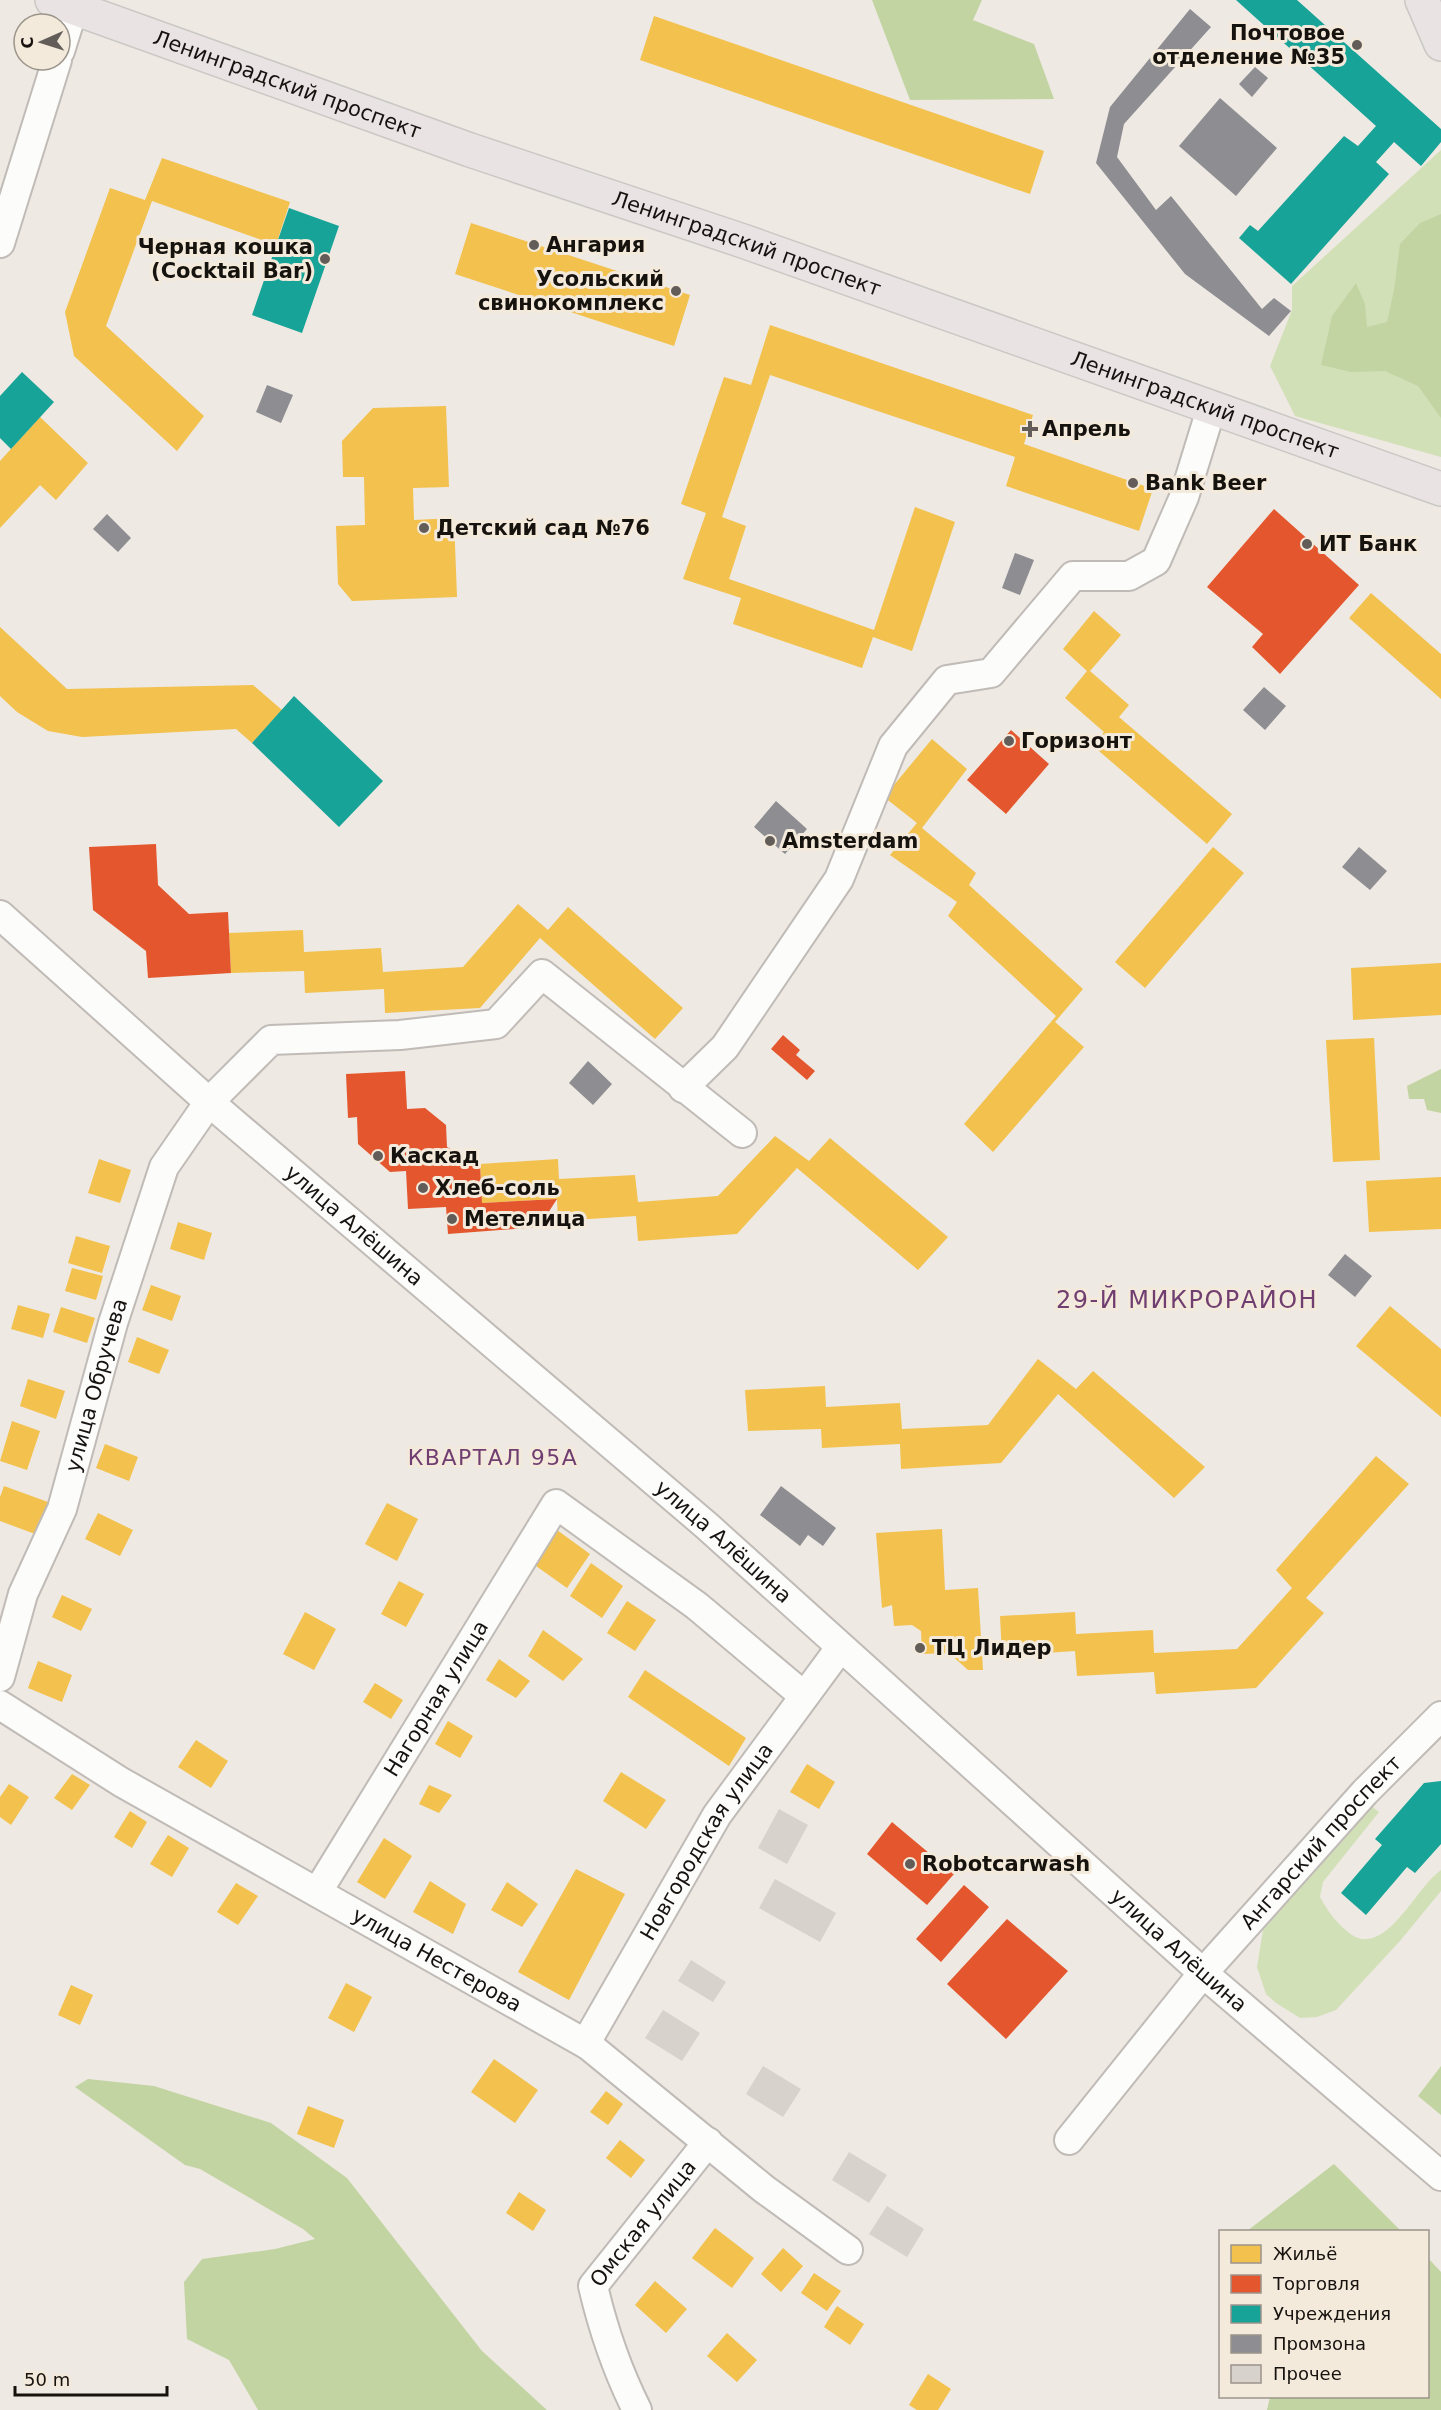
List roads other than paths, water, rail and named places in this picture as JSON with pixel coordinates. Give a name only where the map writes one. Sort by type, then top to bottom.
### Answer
[{"type":"main road","points":[[1422,0],[1441,44]]},
{"type":"main road","name":"Ленинградский проспект","points":[[67,2],[470,150],[743,241],[1441,489]]},
{"type":"street","points":[[0,243],[53,72]]},
{"type":"street","points":[[742,1133],[683,1088],[725,1047],[839,879],[893,746],[947,680],[991,673],[1073,576],[1129,576],[1156,561],[1184,497],[1212,406]]},
{"type":"street","name":"улица Алёшина","points":[[0,915],[210,1102],[707,1526],[1203,1972],[1441,2176]]},
{"type":"street","name":"улица Обручева","points":[[0,1677],[23,1594],[62,1509],[113,1323],[164,1167],[210,1102],[271,1041],[400,1035],[496,1024],[542,974],[683,1088]]},
{"type":"street","name":"Нагорная улица","points":[[318,1891],[556,1504],[698,1606],[804,1696]]},
{"type":"street","name":"Новгородская улица","points":[[588,2045],[591,2034],[717,1815],[840,1648]]},
{"type":"street","name":"улица Нестерова","points":[[0,1705],[121,1782],[588,2045],[764,2189],[848,2250]]},
{"type":"street","name":"Ангарский проспект","points":[[1069,2140],[1203,1972],[1365,1792],[1441,1716]]},
{"type":"street","name":"Омская улица","points":[[637,2410],[622,2380],[600,2315],[593,2286],[708,2142]]},
{"type":"place","name":"Почтовое отделение №35","points":[[1357,45]]},
{"type":"place","name":"Ангария","points":[[534,245]]},
{"type":"place","name":"Черная кошка (Cocktail Bar)","points":[[325,259]]},
{"type":"place","name":"Усольский свинокомплекс","points":[[676,291]]},
{"type":"place","name":"Апрель","points":[[1030,429]]},
{"type":"place","name":"Bank Beer","points":[[1133,483]]},
{"type":"place","name":"Детский сад №76","points":[[424,528]]},
{"type":"place","name":"ИТ Банк","points":[[1307,544]]},
{"type":"place","name":"Горизонт","points":[[1009,741]]},
{"type":"place","name":"Amsterdam","points":[[770,841]]},
{"type":"place","name":"Каскад","points":[[378,1156]]},
{"type":"place","name":"Хлеб-соль","points":[[423,1188]]},
{"type":"place","name":"Метелица","points":[[452,1219]]},
{"type":"place","name":"ТЦ Лидер","points":[[920,1648]]},
{"type":"place","name":"Robotcarwash","points":[[910,1864]]},
{"type":"district","name":"29-Й МИКРОРАЙОН","points":[[1187,1300]]},
{"type":"district","name":"КВАРТАЛ 95А","points":[[493,1457]]}]
